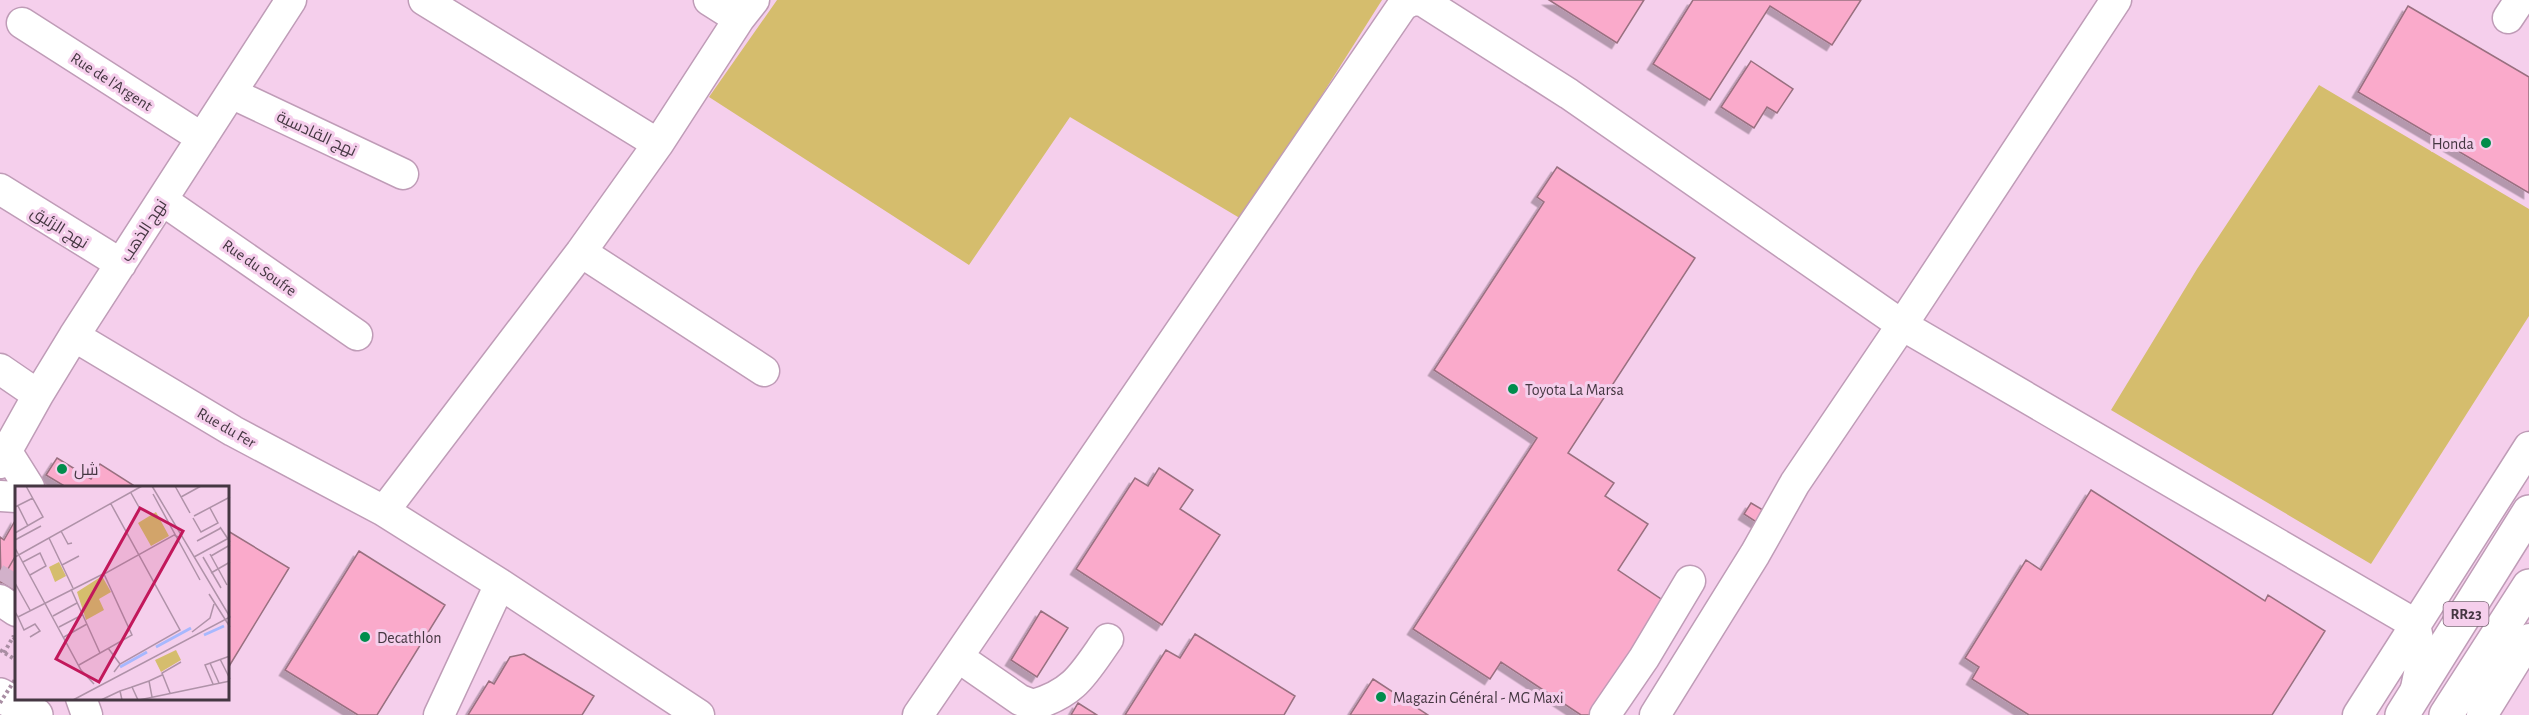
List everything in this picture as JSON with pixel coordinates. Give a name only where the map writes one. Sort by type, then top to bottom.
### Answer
[{"type":"highway","name":"RR23","points":[[2408,706],[2529,512]]},
{"type":"highway","name":"RR23","points":[[2449,713],[2529,586]]},
{"type":"highway","points":[[0,695],[36,715]]},
{"type":"street","points":[[424,0],[658,144]]},
{"type":"street","points":[[384,511],[581,252],[658,144],[746,10],[709,0]]},
{"type":"street","points":[[918,715],[1403,5],[1413,0],[1423,1],[1569,94],[1902,325],[2415,624],[2422,659],[2408,706]]},
{"type":"street","points":[[1655,715],[1755,554],[1795,483],[2116,0]]},
{"type":"street","name":"نهج الذهب","points":[[3,457],[38,395],[231,93],[278,5]]},
{"type":"street","name":"Rue de l'Argent","points":[[22,23],[202,138]]},
{"type":"street","name":"نهج القادسية","points":[[231,93],[403,174]]},
{"type":"street","name":"نهج الزئبق","points":[[0,189],[121,264]]},
{"type":"street","name":"Rue du Soufre","points":[[162,200],[357,335]]},
{"type":"street","points":[[581,252],[764,371]]},
{"type":"street","name":"Rue du Fer","points":[[75,336],[233,431],[384,511],[699,715]]},
{"type":"street","points":[[0,369],[38,395]]},
{"type":"street","points":[[2358,715],[2529,447]]},
{"type":"street","points":[[3,457],[28,486]]},
{"type":"street","points":[[0,496],[15,498]]},
{"type":"street","points":[[1605,715],[1644,658],[1690,581]]},
{"type":"street","points":[[439,715],[500,584]]},
{"type":"street","points":[[958,657],[1020,700],[1033,705],[1049,700],[1077,682],[1108,639]]},
{"type":"street","points":[[2482,715],[2529,639]]},
{"type":"street","points":[[81,700],[87,715]]},
{"type":"path","points":[[15,638],[13,637],[2,651],[15,659]]},
{"type":"path","points":[[0,703],[15,680]]},
{"type":"shaded area","points":[[777,0],[1382,0],[1243,220],[1070,117],[969,265],[709,97]]},
{"type":"shaded area","points":[[2319,85],[2529,209],[2529,316],[2371,564],[2111,410],[2197,269]]},
{"type":"building","points":[[1549,0],[1644,0],[1617,43]]},
{"type":"building","points":[[1693,0],[1861,0],[1832,45],[1770,6],[1710,100],[1653,64]]},
{"type":"building","name":"Honda","points":[[2408,6],[2529,77],[2529,193],[2358,92]]},
{"type":"building","points":[[1751,61],[1793,89],[1777,113],[1767,107],[1754,128],[1721,107]]},
{"type":"building","points":[[1557,167],[1695,258],[1568,453],[1614,483],[1605,496],[1648,524],[1618,570],[1670,605],[1599,715],[1581,715],[1501,662],[1490,679],[1413,629],[1537,438],[1434,370],[1544,202],[1537,197]]},
{"type":"building","name":"شل","points":[[57,458],[91,479],[100,464],[133,485],[64,486],[46,475]]},
{"type":"building","points":[[1159,468],[1193,490],[1180,509],[1220,535],[1162,625],[1076,569],[1135,478],[1148,486]]},
{"type":"building","points":[[2091,490],[2265,601],[2268,595],[2325,631],[2272,715],[2029,715],[1972,679],[1979,667],[1965,658],[2026,560],[2041,570]]},
{"type":"building","points":[[1751,503],[1768,513],[1761,525],[1744,514]]},
{"type":"building","points":[[15,521],[15,557],[1,581],[0,537],[4,540]]},
{"type":"building","points":[[230,532],[289,568],[230,665]]},
{"type":"building","name":"Decathlon","points":[[359,551],[445,605],[377,715],[358,715],[285,670]]},
{"type":"building","points":[[15,557],[15,590],[1,581]]},
{"type":"building","points":[[1041,611],[1068,628],[1037,677],[1011,660]]},
{"type":"building","points":[[1195,634],[1295,696],[1284,715],[1125,715],[1166,650],[1180,658]]},
{"type":"building","points":[[524,654],[594,696],[582,715],[468,715],[489,681],[494,684],[510,657]]},
{"type":"building","name":"Magazin Général - MG Maxi","points":[[1373,679],[1428,715],[1350,715]]},
{"type":"building","points":[[1078,703],[1097,715],[1071,715]]},
{"type":"tunnel","points":[[8,586],[15,575]]},
{"type":"place","name":"Honda","points":[[2486,143]]},
{"type":"place","name":"Toyota La Marsa","points":[[1513,389]]},
{"type":"place","name":"شل","points":[[62,469]]},
{"type":"place","name":"Decathlon","points":[[365,637]]},
{"type":"place","name":"Magazin Général - MG Maxi","points":[[1381,697]]}]
